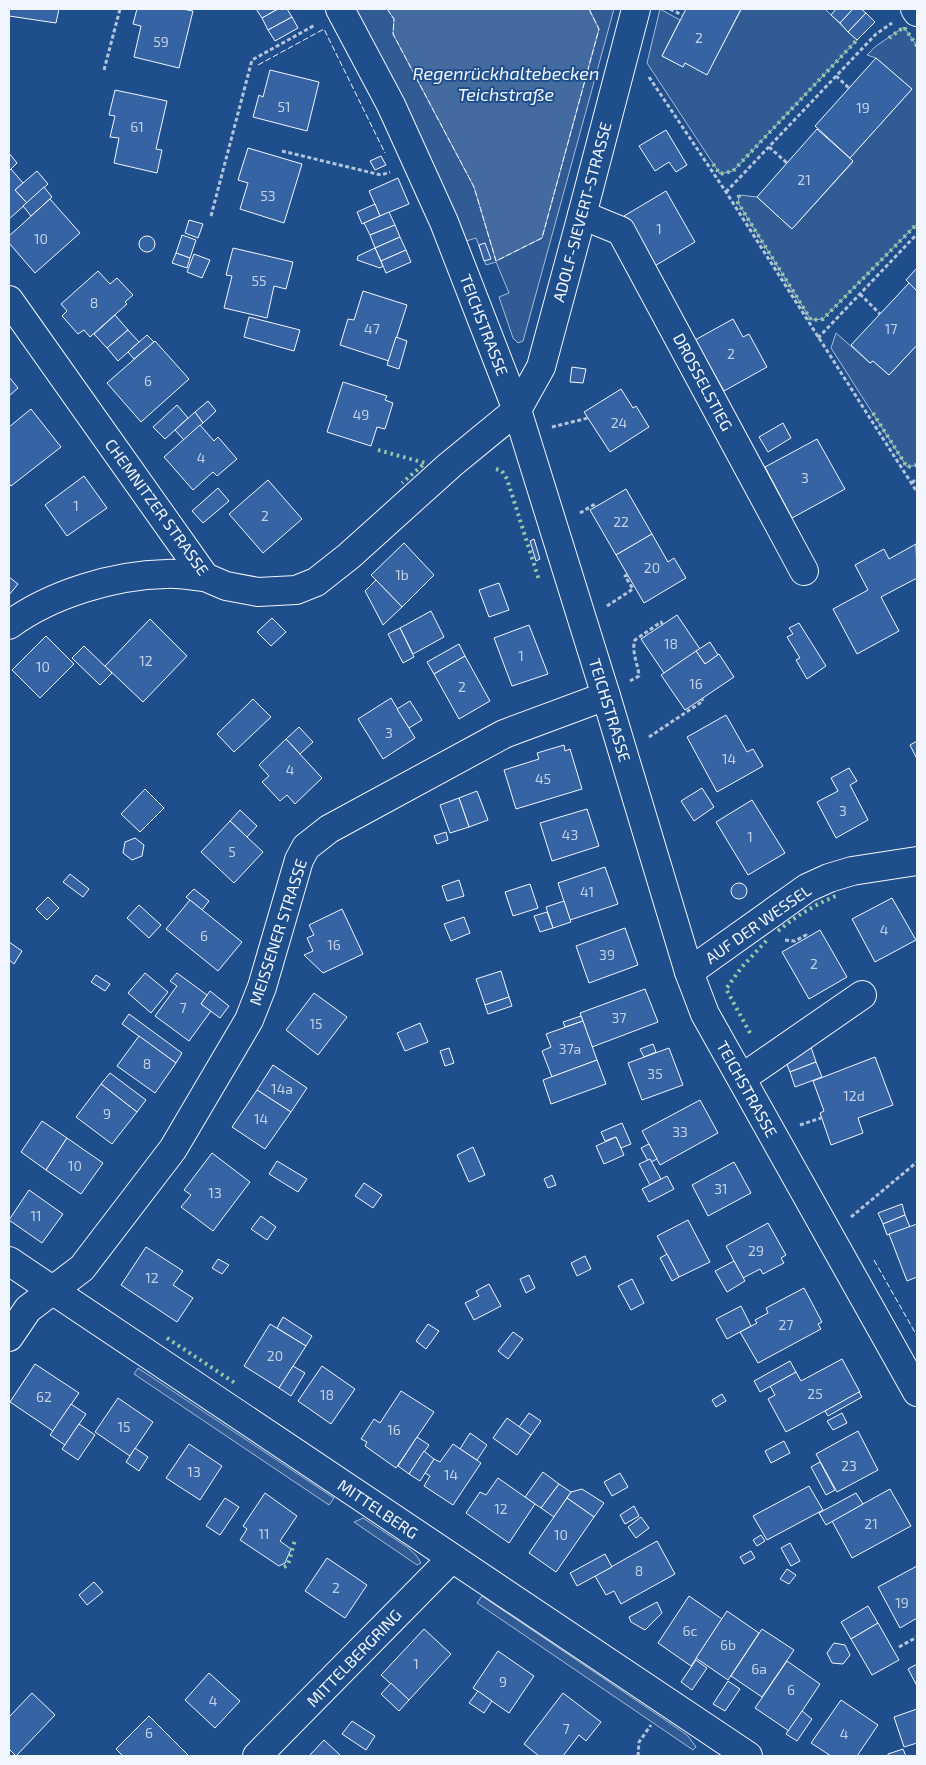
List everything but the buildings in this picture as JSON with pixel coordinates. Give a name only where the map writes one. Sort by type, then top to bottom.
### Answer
[{"type":"street","name":"ADOLF-SIEVERT-STRASSE","points":[[517,410],[541,367],[636,9]]},
{"type":"street","name":"TEICHSTRASSE","points":[[340,10],[391,105],[444,222],[517,410],[624,754],[689,972],[705,1014],[917,1392]]},
{"type":"street","name":"DROSSELSTIEG","points":[[582,215],[621,231],[804,571]]},
{"type":"street","name":"CHEMNITZER STRASSE","points":[[9,300],[204,577],[226,586],[269,593],[296,590],[316,582],[349,556],[450,465],[517,410]]},
{"type":"street","points":[[9,625],[20,616],[71,593],[126,578],[168,573],[204,577]]},
{"type":"street","name":"MEISSENER STRASSE","points":[[53,1290],[82,1268],[173,1149],[250,1020],[262,987],[299,860],[306,847],[329,830],[504,734],[606,696]]},
{"type":"street","name":"AUF DER WESSEL","points":[[689,972],[807,888],[829,878],[852,871],[917,861]]},
{"type":"street","points":[[742,1078],[862,995]]},
{"type":"street","name":"MITTELBERG","points":[[9,1261],[747,1756]]},
{"type":"street","points":[[9,1337],[28,1309],[53,1290]]},
{"type":"street","name":"MITTELBERGRING","points":[[257,1756],[451,1559]]},
{"type":"path","points":[[104,70],[120,9]]},
{"type":"path","points":[[670,9],[682,15]]},
{"type":"path","points":[[211,216],[252,60],[340,10]]},
{"type":"path","points":[[726,192],[876,34],[910,13]]},
{"type":"path","points":[[626,42],[726,192],[917,492]]},
{"type":"path","points":[[836,76],[849,88]]},
{"type":"path","points":[[769,146],[788,163]]},
{"type":"path","points":[[282,151],[381,175],[417,162]]},
{"type":"path","points":[[818,338],[917,234]]},
{"type":"path","points":[[913,239],[917,243]]},
{"type":"path","points":[[860,294],[880,314]]},
{"type":"path","points":[[576,421],[588,418]]},
{"type":"path","points":[[912,483],[917,478]]},
{"type":"path","points":[[624,595],[633,589],[625,576],[628,575]]},
{"type":"path","points":[[642,635],[661,622],[663,625]]},
{"type":"path","points":[[624,754],[702,701],[702,699]]},
{"type":"path","points":[[788,941],[795,941],[806,935],[807,937]]},
{"type":"path","points":[[829,1235],[917,1162]]},
{"type":"path","points":[[899,1647],[917,1637]]},
{"type":"shaded area","name":"Regenrückhaltebecken Teichstraße","points":[[356,9],[614,9],[523,341],[518,343],[513,338],[499,297],[509,293],[496,262],[486,265],[476,238],[466,241],[403,99]]},
{"type":"shaded area","points":[[660,9],[680,20],[662,56],[682,66],[685,63],[707,74],[740,9],[825,9],[857,40],[733,171],[720,174],[647,63]]},
{"type":"shaded area","points":[[904,27],[917,46],[917,224],[823,319],[811,320],[738,203],[739,195],[757,197],[792,229],[853,162],[850,158],[912,89],[876,58],[867,55],[876,46]]},
{"type":"shaded area","points":[[836,333],[870,363],[873,361],[889,375],[917,345],[917,465],[907,467],[831,348]]},
{"type":"shaded area","points":[[138,1368],[334,1498],[329,1505],[134,1374]]},
{"type":"shaded area","points":[[363,1518],[407,1547],[416,1555],[421,1563],[417,1565],[354,1522]]},
{"type":"shaded area","points":[[482,1596],[677,1728],[688,1736],[696,1747],[693,1750],[477,1603]]},
{"type":"water","name":"Regenrückhaltebecken Teichstraße","points":[[387,9],[589,9],[599,29],[542,238],[496,261],[474,187],[393,34],[394,19]]},
{"type":"hedge","points":[[889,38],[904,27],[917,46]]},
{"type":"hedge","points":[[713,164],[720,174],[733,171],[857,40]]},
{"type":"hedge","points":[[739,195],[738,203],[811,320],[823,319],[917,224]]},
{"type":"hedge","points":[[873,413],[907,467],[917,465]]},
{"type":"hedge","points":[[378,450],[425,463],[402,483]]},
{"type":"hedge","points":[[496,469],[502,471],[507,479],[539,580]]},
{"type":"hedge","points":[[778,931],[806,911],[836,896]]},
{"type":"hedge","points":[[750,1033],[726,989],[741,968],[768,939]]},
{"type":"hedge","points":[[167,1338],[235,1383]]},
{"type":"hedge","points":[[284,1567],[288,1565],[295,1540]]},
{"type":"fence","points":[[387,9],[394,19],[393,34],[474,187],[496,261],[542,238],[599,29],[589,9]]},
{"type":"fence","points":[[258,65],[324,29],[385,153]]},
{"type":"fence","points":[[874,1260],[917,1336]]}]
